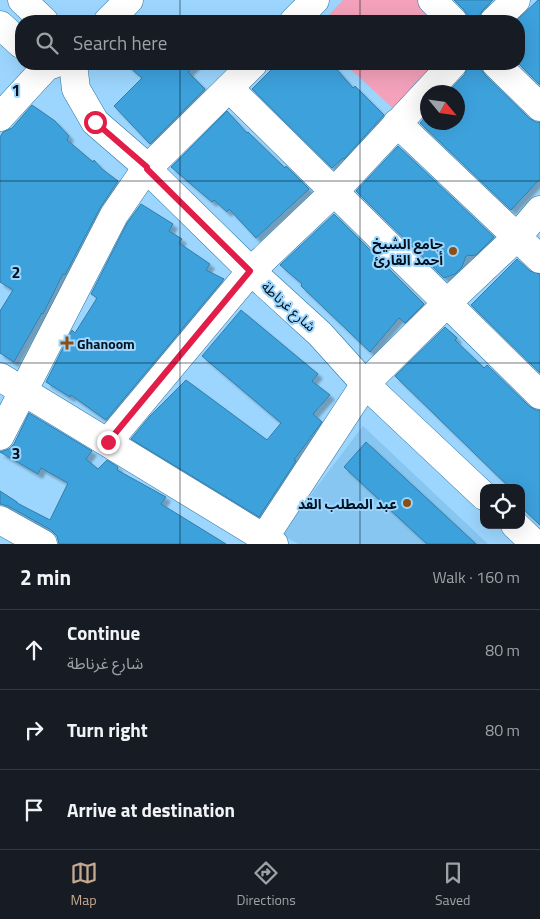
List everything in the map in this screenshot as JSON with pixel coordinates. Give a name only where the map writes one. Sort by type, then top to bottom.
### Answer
[{"type":"street","points":[[22,0],[38,15]]},
{"type":"street","points":[[114,15],[129,0]]},
{"type":"street","points":[[300,15],[315,0]]},
{"type":"street","points":[[432,0],[447,15]]},
{"type":"street","points":[[500,15],[516,0]]},
{"type":"street","points":[[0,25],[15,39]]},
{"type":"street","points":[[0,117],[43,70]]},
{"type":"street","name":"شارع غرناطة","points":[[74,70],[76,89],[95,122],[147,168],[250,271],[320,334],[365,384],[480,492]]},
{"type":"street","points":[[0,436],[114,215],[147,168],[247,70]]},
{"type":"street","points":[[108,442],[250,271],[334,192],[447,70]]},
{"type":"street","points":[[502,70],[540,107]]},
{"type":"street","points":[[229,88],[540,394]]},
{"type":"street","points":[[397,123],[540,259]]},
{"type":"street","points":[[0,377],[270,541],[365,384],[517,237],[540,210]]},
{"type":"street","points":[[0,520],[43,544]]},
{"type":"shaded area","points":[[343,0],[422,0],[438,15],[329,15]]},
{"type":"shaded area","points":[[351,70],[440,70],[425,85],[420,85],[420,91],[398,113]]},
{"type":"shaded area","points":[[363,426],[488,544],[298,544],[281,534]]},
{"type":"building","points":[[454,0],[493,0],[480,15],[467,15]]},
{"type":"building","points":[[540,0],[540,85],[525,70],[525,15],[522,15]]},
{"type":"building","points":[[133,70],[190,70],[188,72],[205,89],[150,144],[114,106],[142,78]]},
{"type":"building","points":[[271,70],[337,70],[353,88],[355,86],[384,115],[344,159],[332,168],[252,89]]},
{"type":"building","points":[[466,70],[481,70],[529,118],[540,122],[540,179],[511,210],[427,130],[465,130],[465,85],[455,85]]},
{"type":"building","points":[[32,105],[55,121],[69,136],[67,140],[118,181],[100,208],[65,275],[63,274],[43,314],[14,362],[0,353],[0,311],[13,290],[0,282],[0,137],[3,132],[12,128]]},
{"type":"building","points":[[227,111],[247,133],[285,168],[286,166],[309,189],[256,238],[229,209],[227,212],[214,200],[212,202],[171,167]]},
{"type":"building","points":[[398,146],[494,237],[476,255],[466,256],[462,267],[455,274],[444,278],[356,191]]},
{"type":"building","points":[[141,204],[173,224],[169,231],[182,239],[179,243],[210,264],[206,270],[224,279],[106,420],[71,395],[70,397],[46,382],[72,330],[75,333],[97,298],[91,294],[127,223]]},
{"type":"building","points":[[334,214],[424,304],[405,323],[399,318],[370,352],[301,286],[302,284],[280,265]]},
{"type":"building","points":[[517,259],[530,271],[540,274],[540,373],[471,305]]},
{"type":"building","points":[[241,310],[318,374],[312,381],[330,395],[313,414],[322,422],[294,460],[296,461],[259,517],[131,439],[150,416],[186,380],[267,440],[281,423],[202,356]]},
{"type":"building","points":[[445,327],[457,338],[455,340],[484,368],[487,365],[529,406],[540,410],[540,525],[525,511],[525,484],[506,484],[395,376]]},
{"type":"building","points":[[29,413],[92,451],[86,459],[98,469],[107,460],[118,467],[117,470],[166,497],[161,504],[226,544],[59,544],[57,536],[51,530],[8,506],[0,504],[0,491],[17,503],[50,520],[68,483],[41,468],[38,474],[0,452],[9,449],[14,444]]},
{"type":"building","name":"عبد المطلب القد","points":[[366,442],[476,544],[427,544],[344,467]]},
{"type":"place","name":"جامع الشيخ أحمد القارئ","points":[[453,251]]},
{"type":"place","name":"Ghanoom","points":[[67,343]]},
{"type":"place","name":"عبد المطلب القد","points":[[407,503]]},
{"type":"route","points":[[95,122],[147,167],[250,271],[108,442]]}]
